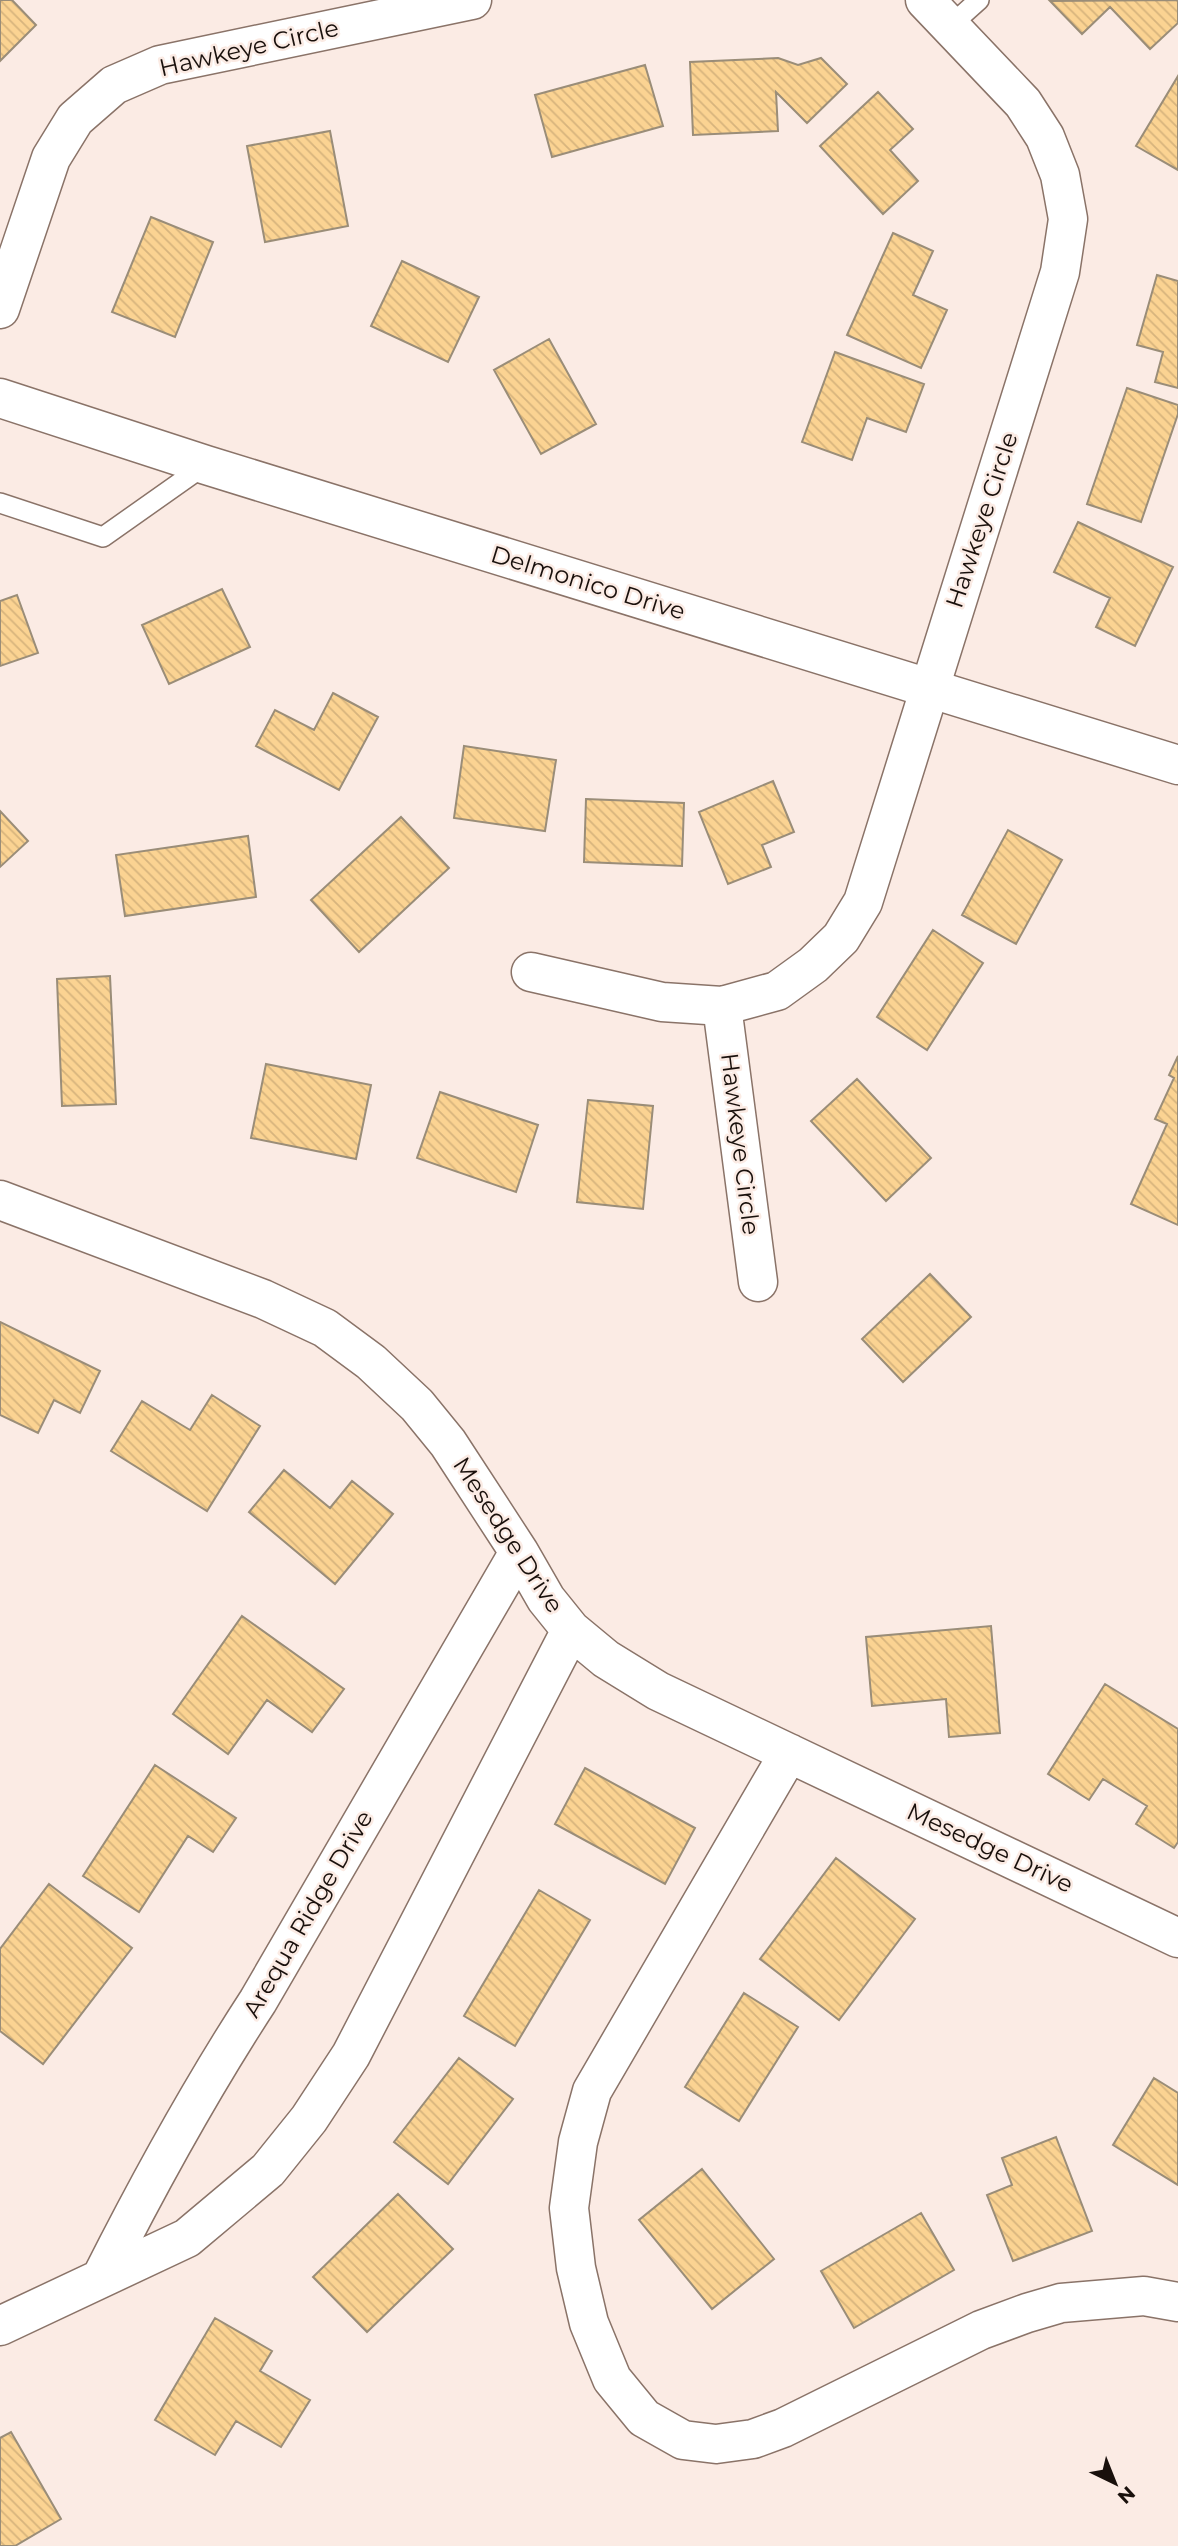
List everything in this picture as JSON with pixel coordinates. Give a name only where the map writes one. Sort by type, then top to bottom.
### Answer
[{"type":"street","name":"Hawkeye Circle","points":[[0,309],[51,158],[75,119],[114,85],[160,65],[472,0]]},
{"type":"street","name":"Hawkeye Circle","points":[[531,972],[662,1002],[722,1006],[777,990],[813,965],[841,938],[863,902],[1060,272],[1068,219],[1060,175],[1045,137],[1023,103],[938,13]]},
{"type":"street","name":"Delmonico Drive","points":[[0,398],[206,465],[1178,765]]},
{"type":"street","name":"Hawkeye Circle","points":[[722,1006],[758,1282]]},
{"type":"street","name":"Mesedge Drive","points":[[0,1200],[263,1298],[325,1328],[371,1362],[417,1405],[449,1443],[546,1599],[571,1630],[606,1659],[658,1691],[1178,1938]]},
{"type":"street","name":"Arequa Ridge Drive","points":[[101,2278],[163,2158],[265,1989],[519,1552]]},
{"type":"street","points":[[0,2326],[187,2238],[268,2170],[309,2119],[351,2055],[571,1630]]},
{"type":"street","points":[[789,1753],[592,2091],[578,2142],[569,2208],[576,2268],[589,2323],[612,2379],[644,2418],[683,2440],[716,2444],[753,2438],[783,2428],[981,2330],[1039,2309],[1061,2303],[1144,2296],[1178,2302]]},
{"type":"lane","points":[[938,13],[979,0]]},
{"type":"lane","points":[[0,502],[103,537],[206,465]]},
{"type":"building","points":[[0,0],[12,0],[36,25],[0,61]]},
{"type":"building","points":[[1178,0],[1178,23],[1150,49],[1110,7],[1082,34],[1050,1]]},
{"type":"building","points":[[778,58],[798,65],[821,58],[847,84],[807,123],[776,92],[778,131],[693,135],[690,62]]},
{"type":"building","points":[[645,65],[663,126],[552,157],[535,95]]},
{"type":"building","points":[[1178,76],[1178,170],[1136,146]]},
{"type":"building","points":[[878,92],[913,129],[890,150],[918,181],[883,214],[820,146]]},
{"type":"building","points":[[330,131],[348,226],[265,242],[247,146]]},
{"type":"building","points":[[151,217],[213,242],[175,337],[112,312]]},
{"type":"building","points":[[893,233],[933,251],[913,295],[947,310],[921,368],[847,335]]},
{"type":"building","points":[[402,261],[479,297],[448,362],[371,326]]},
{"type":"building","points":[[1157,275],[1178,281],[1178,388],[1155,382],[1163,352],[1137,345]]},
{"type":"building","points":[[549,339],[596,424],[541,454],[494,370]]},
{"type":"building","points":[[835,352],[924,384],[906,432],[867,418],[852,460],[802,442]]},
{"type":"building","points":[[1127,388],[1178,405],[1178,414],[1141,522],[1087,504]]},
{"type":"building","points":[[1078,522],[1173,567],[1135,646],[1096,627],[1110,598],[1054,572]]},
{"type":"building","points":[[222,589],[250,647],[169,684],[142,625]]},
{"type":"building","points":[[17,595],[38,653],[0,666],[0,601]]},
{"type":"building","points":[[333,693],[378,717],[339,790],[256,746],[275,710],[314,730]]},
{"type":"building","points":[[464,746],[556,760],[545,831],[454,818]]},
{"type":"building","points":[[773,781],[794,832],[762,845],[771,867],[728,884],[699,812]]},
{"type":"building","points":[[586,799],[684,803],[682,866],[584,862]]},
{"type":"building","points":[[0,811],[28,841],[0,867]]},
{"type":"building","points":[[401,817],[449,868],[359,952],[311,900]]},
{"type":"building","points":[[1008,830],[1062,860],[1016,944],[962,915]]},
{"type":"building","points":[[248,836],[256,897],[125,916],[116,855]]},
{"type":"building","points":[[933,930],[983,963],[927,1050],[877,1017]]},
{"type":"building","points":[[110,976],[116,1104],[62,1106],[57,979]]},
{"type":"building","points":[[1178,1056],[1178,1225],[1131,1204],[1167,1124],[1155,1119],[1174,1078],[1169,1075]]},
{"type":"building","points":[[266,1064],[371,1085],[356,1159],[251,1138]]},
{"type":"building","points":[[857,1079],[931,1158],[886,1201],[811,1121]]},
{"type":"building","points":[[440,1092],[538,1125],[516,1192],[417,1158]]},
{"type":"building","points":[[588,1100],[653,1106],[643,1209],[577,1202]]},
{"type":"building","points":[[930,1274],[971,1317],[903,1382],[862,1339]]},
{"type":"building","points":[[0,1322],[100,1371],[80,1413],[54,1400],[38,1433],[0,1415]]},
{"type":"building","points":[[212,1395],[260,1426],[207,1511],[111,1451],[142,1401],[190,1430]]},
{"type":"building","points":[[284,1470],[330,1508],[352,1481],[393,1514],[335,1584],[249,1512]]},
{"type":"building","points":[[242,1616],[344,1689],[312,1732],[267,1700],[228,1754],[173,1714]]},
{"type":"building","points":[[991,1626],[1000,1733],[949,1737],[946,1699],[872,1706],[866,1637]]},
{"type":"building","points":[[1105,1684],[1178,1729],[1178,1842],[1174,1848],[1136,1824],[1147,1806],[1103,1779],[1089,1800],[1048,1774]]},
{"type":"building","points":[[155,1765],[236,1818],[213,1852],[188,1836],[139,1912],[83,1876]]},
{"type":"building","points":[[585,1768],[695,1828],[665,1884],[555,1824]]},
{"type":"building","points":[[836,1858],[915,1919],[839,2020],[760,1959]]},
{"type":"building","points":[[49,1884],[132,1948],[43,2064],[0,2031],[0,1949]]},
{"type":"building","points":[[539,1890],[590,1920],[515,2046],[464,2016]]},
{"type":"building","points":[[744,1993],[798,2027],[739,2121],[685,2087]]},
{"type":"building","points":[[459,2058],[513,2099],[448,2184],[394,2142]]},
{"type":"building","points":[[1154,2078],[1178,2093],[1178,2185],[1113,2145]]},
{"type":"building","points":[[1056,2137],[1092,2231],[1013,2261],[987,2195],[1012,2185],[1002,2158]]},
{"type":"building","points":[[702,2169],[774,2259],[712,2309],[639,2220]]},
{"type":"building","points":[[398,2194],[453,2249],[367,2332],[313,2277]]},
{"type":"building","points":[[921,2213],[954,2270],[854,2328],[821,2271]]},
{"type":"building","points":[[215,2318],[272,2351],[260,2371],[310,2400],[281,2447],[236,2421],[215,2455],[155,2420]]},
{"type":"building","points":[[11,2432],[61,2519],[15,2546],[0,2546],[0,2438]]}]
